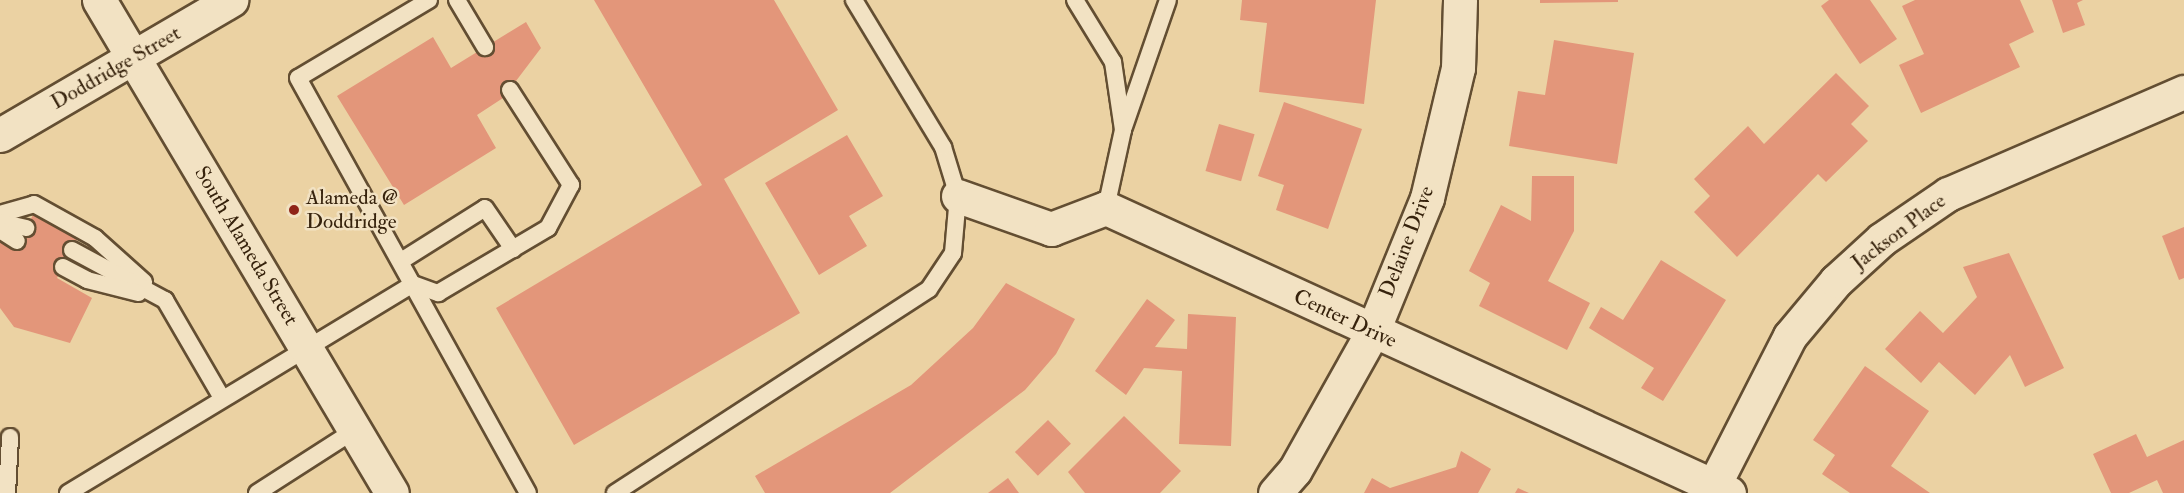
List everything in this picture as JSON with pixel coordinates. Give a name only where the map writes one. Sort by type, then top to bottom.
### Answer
[{"type":"street","name":"South Alameda Street","points":[[99,0],[392,493]]},
{"type":"street","name":"Doddridge Street","points":[[0,135],[231,0]]},
{"type":"street","name":"Delaine Drive","points":[[1275,493],[1295,470],[1372,333],[1427,198],[1458,68],[1460,0]]},
{"type":"street","name":"Jackson Place","points":[[1721,489],[1791,336],[1836,281],[1882,239],[1948,194],[2184,92]]},
{"type":"street","points":[[958,196],[1051,229],[1106,208]]},
{"type":"street","name":"Center Drive","points":[[1106,208],[1372,333],[1721,489]]},
{"type":"lane","points":[[429,0],[298,78],[528,493]]},
{"type":"lane","points":[[457,0],[485,47]]},
{"type":"lane","points":[[615,493],[929,289],[953,253],[958,196],[943,147],[854,0]]},
{"type":"lane","points":[[1075,0],[1113,62],[1123,130]]},
{"type":"lane","points":[[1106,208],[1123,130],[1168,0]]},
{"type":"lane","points":[[68,493],[305,346],[413,284],[438,293],[548,228],[571,185],[510,90]]},
{"type":"lane","points":[[0,214],[34,204],[95,238],[165,300],[222,398]]},
{"type":"lane","points":[[401,261],[485,208],[513,249]]},
{"type":"lane","points":[[0,222],[22,235],[0,230]]},
{"type":"lane","points":[[72,250],[165,300]]},
{"type":"lane","points":[[63,267],[87,280],[165,300]]},
{"type":"lane","points":[[256,493],[355,430]]},
{"type":"lane","points":[[7,493],[10,437]]},
{"type":"building","points":[[594,0],[774,0],[838,110],[724,179],[800,313],[574,445],[496,308],[702,185]]},
{"type":"building","points":[[1242,0],[1376,0],[1364,104],[1259,92],[1267,23],[1240,20]]},
{"type":"building","points":[[1540,0],[1618,0],[1618,2],[1540,3]]},
{"type":"building","points":[[1829,0],[1870,0],[1897,39],[1860,64],[1821,6]]},
{"type":"building","points":[[1915,0],[2020,0],[2034,32],[2009,44],[2020,67],[1921,113],[1899,65],[1924,54],[1902,6]]},
{"type":"building","points":[[2052,0],[2083,0],[2077,3],[2085,25],[2063,33]]},
{"type":"building","points":[[526,22],[541,48],[503,98],[477,115],[496,148],[404,205],[337,96],[433,37],[451,68]]},
{"type":"building","points":[[1554,40],[1634,53],[1617,164],[1509,146],[1518,91],[1545,95]]},
{"type":"building","points":[[1836,73],[1869,106],[1851,124],[1868,141],[1826,182],[1818,174],[1737,257],[1694,212],[1710,196],[1694,179],[1748,126],[1764,144]]},
{"type":"building","points":[[1284,102],[1362,129],[1328,229],[1276,210],[1284,185],[1258,176]]},
{"type":"building","points":[[1219,124],[1255,134],[1241,181],[1205,171]]},
{"type":"building","points":[[847,135],[883,196],[849,216],[867,246],[819,275],[765,183]]},
{"type":"building","points":[[1532,176],[1574,176],[1574,231],[1548,281],[1590,303],[1567,350],[1479,306],[1490,283],[1469,271],[1501,205],[1531,221]]},
{"type":"building","points":[[36,210],[80,234],[57,278],[92,298],[70,343],[14,327],[0,308],[0,241],[13,249]]},
{"type":"building","points":[[2184,227],[2184,278],[2179,280],[2162,236]]},
{"type":"building","points":[[2009,253],[2064,368],[2025,387],[2010,355],[1975,395],[1939,362],[1921,383],[1885,349],[1920,311],[1943,333],[1977,297],[1963,267]]},
{"type":"building","points":[[1661,260],[1726,300],[1663,401],[1641,388],[1654,368],[1589,328],[1601,307],[1623,320]]},
{"type":"building","points":[[1006,283],[1075,319],[1056,354],[1025,390],[890,493],[765,493],[755,476],[911,385],[973,328]]},
{"type":"building","points":[[1147,299],[1175,320],[1155,347],[1187,349],[1188,314],[1236,317],[1231,446],[1179,444],[1182,371],[1144,368],[1126,395],[1095,371]]},
{"type":"building","points":[[1865,366],[1929,411],[1891,466],[1930,493],[1850,493],[1822,474],[1835,455],[1813,440]]},
{"type":"building","points":[[1124,416],[1181,471],[1160,493],[1085,493],[1068,472]]},
{"type":"building","points":[[1048,420],[1071,444],[1038,476],[1015,452]]},
{"type":"building","points":[[2136,434],[2147,457],[2184,440],[2184,493],[2163,493],[2157,480],[2129,493],[2111,493],[2093,454]]},
{"type":"building","points":[[1461,451],[1491,469],[1478,493],[1364,493],[1372,478],[1390,488],[1456,467]]},
{"type":"building","points":[[1008,478],[1019,493],[988,493]]},
{"type":"building","points":[[1518,488],[1529,493],[1515,493]]},
{"type":"place","name":"Alameda @ Doddridge","points":[[294,210]]}]
